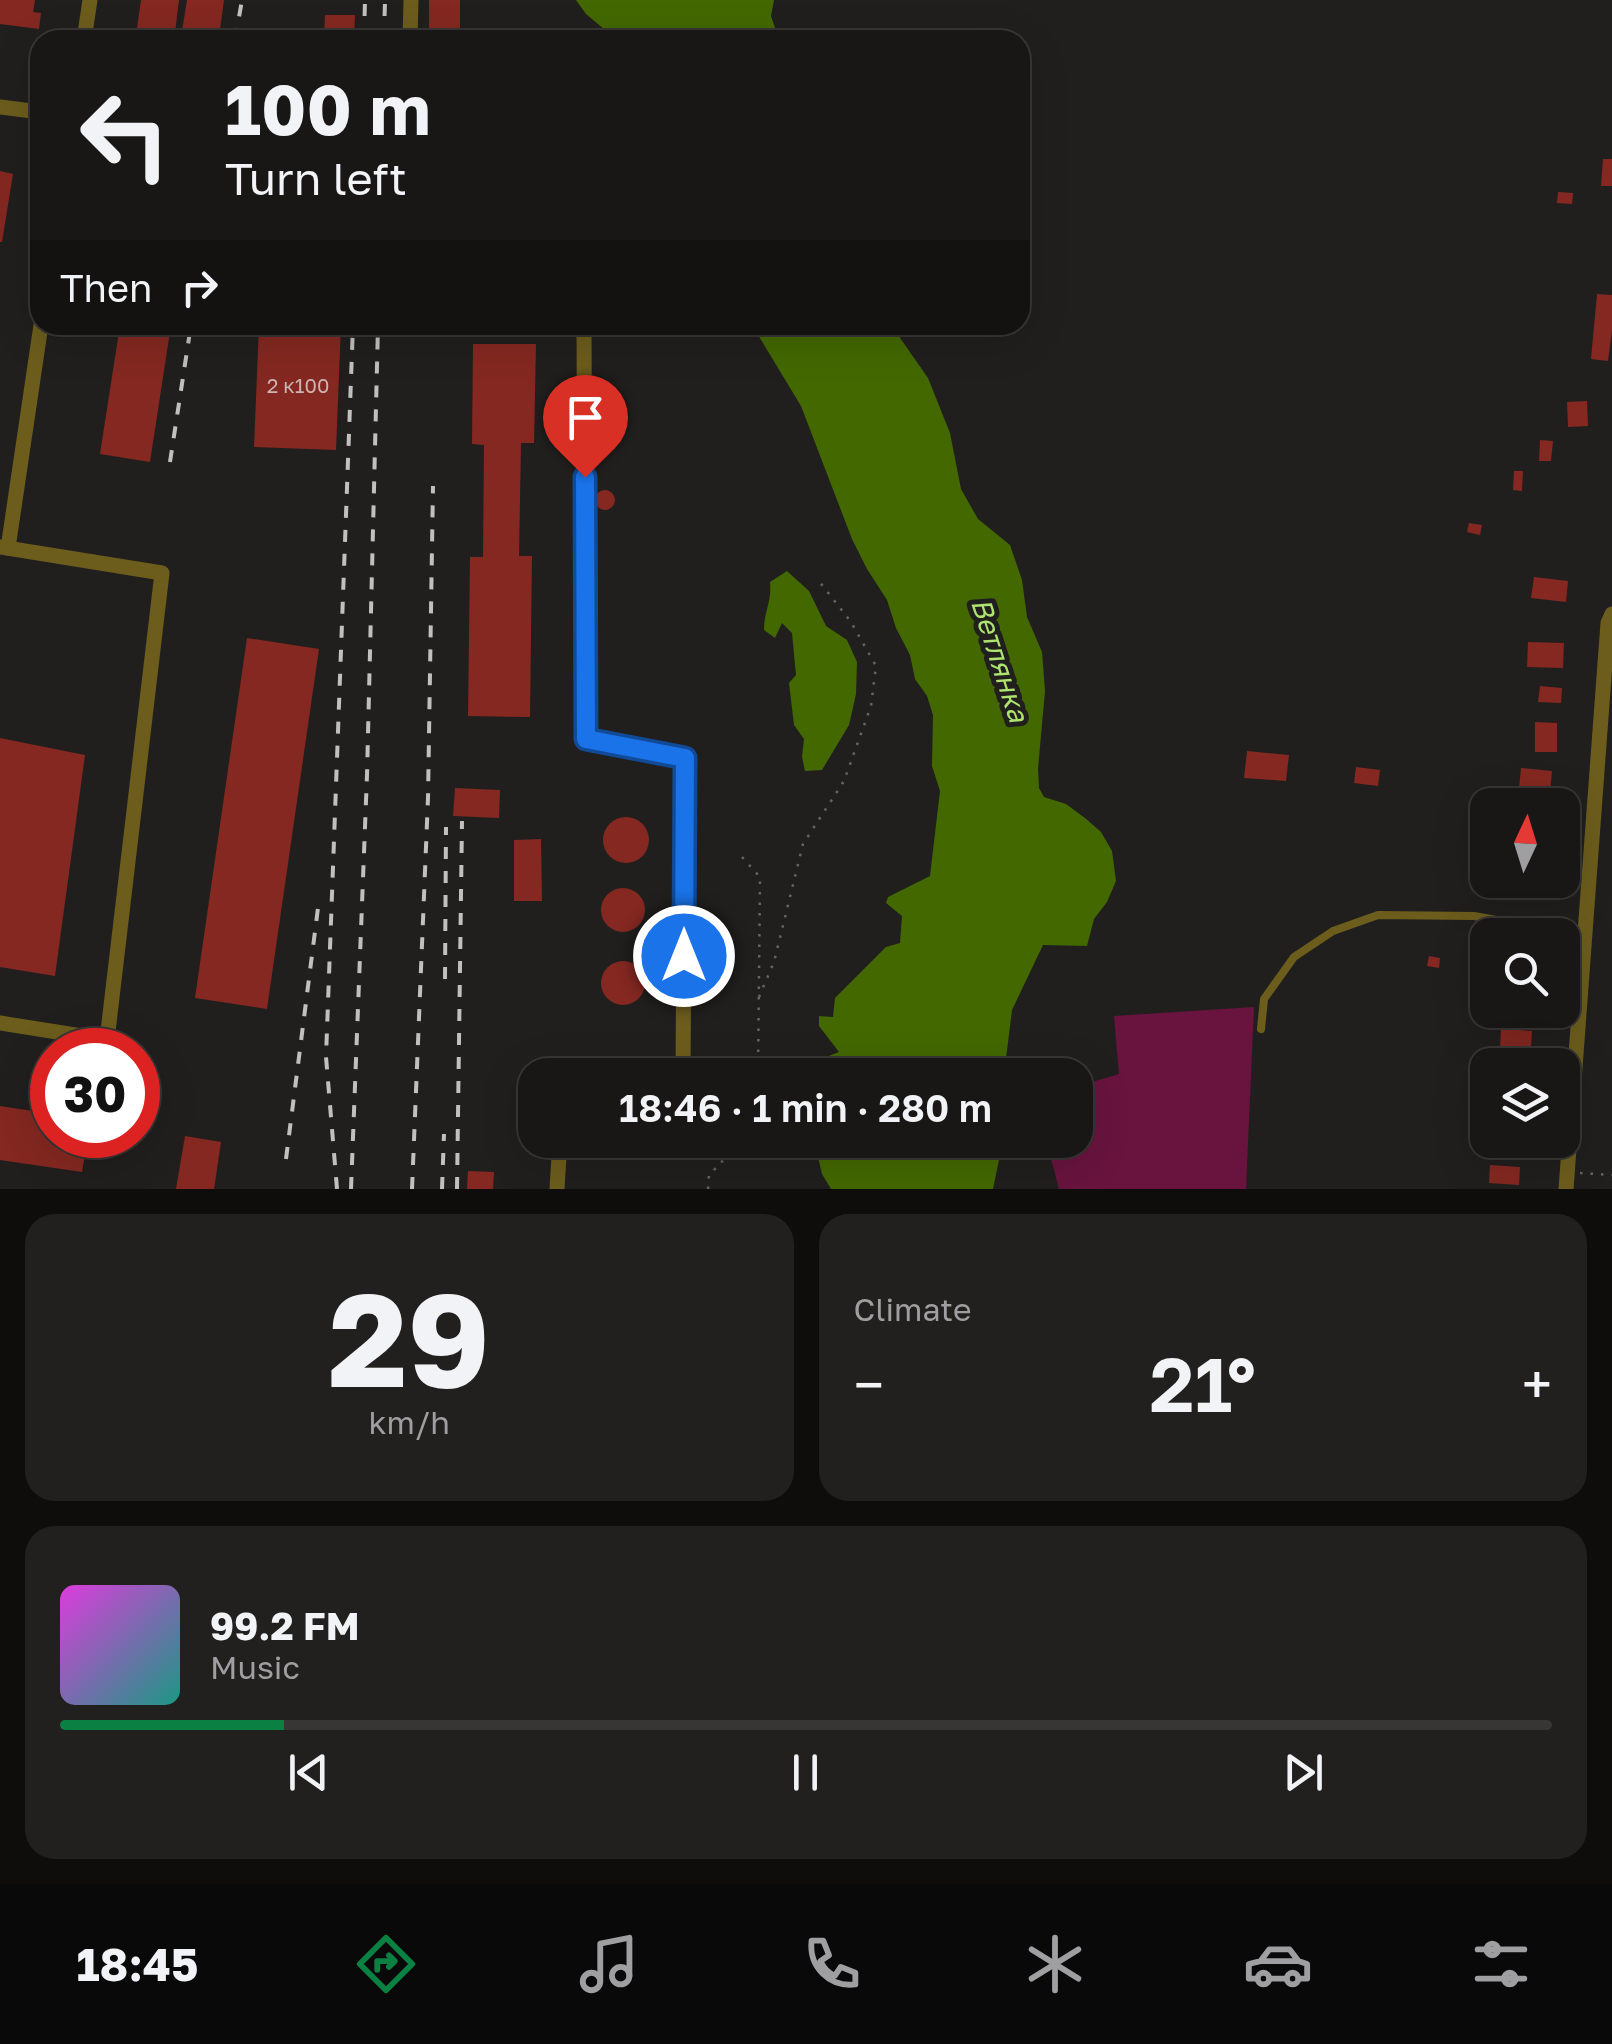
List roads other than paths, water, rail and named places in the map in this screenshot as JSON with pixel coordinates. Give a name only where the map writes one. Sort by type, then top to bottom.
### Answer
[{"type":"street","points":[[86,30],[90,0]]},
{"type":"street","points":[[410,30],[411,0]]},
{"type":"street","points":[[0,106],[30,110]]},
{"type":"street","points":[[0,1023],[107,1040],[162,573],[4,548],[39,335]]},
{"type":"street","points":[[584,335],[586,739],[685,758],[683,1058]]},
{"type":"street","points":[[1567,1180],[1608,623],[1612,614]]},
{"type":"street","points":[[557,1189],[559,1158]]},
{"type":"lane","points":[[1261,1029],[1264,999],[1294,958],[1334,931],[1378,915],[1474,916],[1586,936]]},
{"type":"water","points":[[576,0],[774,0],[771,16],[776,30],[605,30]]},
{"type":"water","name":"Ветлянка","points":[[758,335],[898,335],[928,378],[950,433],[961,489],[978,519],[1010,545],[1022,580],[1027,617],[1042,652],[1045,691],[1039,788],[1044,797],[1066,804],[1101,832],[1112,851],[1116,881],[1094,919],[1087,946],[1043,945],[1012,1010],[1006,1058],[825,1058],[839,1052],[819,1026],[819,1016],[833,1017],[835,998],[886,947],[900,943],[902,916],[886,903],[888,897],[930,876],[940,791],[932,766],[933,715],[927,696],[915,679],[910,655],[887,600],[852,539],[801,406]]},
{"type":"water","points":[[787,571],[809,591],[826,626],[847,640],[857,662],[856,694],[849,725],[822,770],[805,771],[804,739],[794,725],[789,683],[796,675],[792,633],[782,623],[775,638],[764,630],[770,582]]},
{"type":"water","points":[[818,1158],[999,1158],[993,1189],[831,1189]]},
{"type":"railway","points":[[237,30],[242,0]]},
{"type":"railway","points":[[364,30],[365,0]]},
{"type":"railway","points":[[384,30],[385,0]]},
{"type":"railway","points":[[170,462],[189,335]]},
{"type":"railway","points":[[337,1189],[326,1057],[353,335]]},
{"type":"railway","points":[[351,1189],[367,775],[378,335]]},
{"type":"railway","points":[[412,1189],[428,798],[433,486]]},
{"type":"railway","points":[[457,1189],[462,821]]},
{"type":"railway","points":[[445,979],[446,827]]},
{"type":"railway","points":[[286,1159],[319,900]]},
{"type":"railway","points":[[442,1189],[444,1134]]}]
